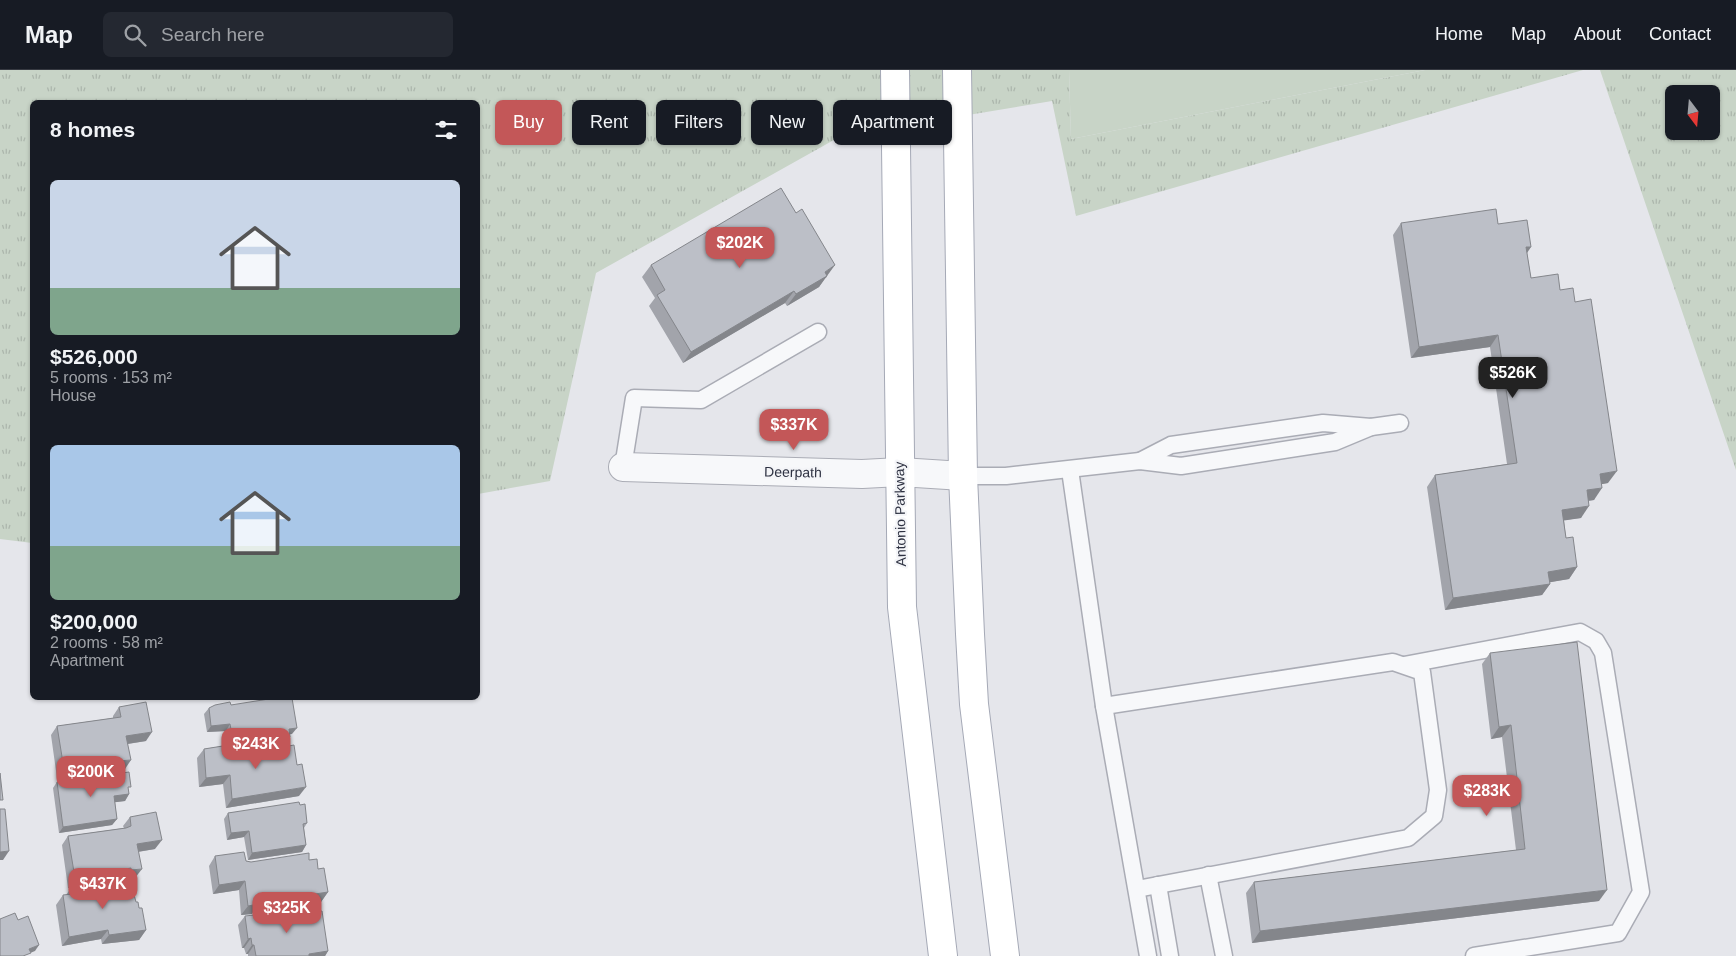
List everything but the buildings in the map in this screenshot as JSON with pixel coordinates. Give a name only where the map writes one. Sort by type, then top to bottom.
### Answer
[{"type":"main road","name":"Antonio Parkway","points":[[895,70],[902,607],[943,956]]},
{"type":"main road","points":[[957,70],[963,476],[974,704],[1005,956]]},
{"type":"street","name":"Deerpath","points":[[623,467],[862,474],[900,472],[963,476]]},
{"type":"lane","points":[[623,467],[634,398],[701,400],[818,332]]},
{"type":"lane","points":[[1140,461],[1171,445],[1323,423],[1370,427],[1400,423]]},
{"type":"lane","points":[[963,476],[1006,476],[1140,461],[1181,466],[1335,442],[1370,427]]},
{"type":"lane","points":[[1070,470],[1104,706],[1148,956]]},
{"type":"lane","points":[[1402,666],[1580,632],[1596,641],[1603,653],[1641,892],[1618,933],[1474,956]]},
{"type":"lane","points":[[1104,706],[1393,662],[1422,672],[1438,790],[1434,816],[1408,838],[1137,889]]},
{"type":"lane","points":[[1208,876],[1224,956]]},
{"type":"lane","points":[[1158,885],[1170,956]]},
{"type":"green space","points":[[0,70],[1069,70],[1071,139],[1425,70],[1583,70],[1076,216],[1052,101],[952,118],[952,100],[833,100],[833,140],[596,273],[550,481],[480,494],[480,100],[30,100],[30,543],[0,539]]},
{"type":"green space","points":[[1069,70],[1425,70],[1071,139]]},
{"type":"green space","points":[[1600,70],[1736,70],[1736,470]]}]
